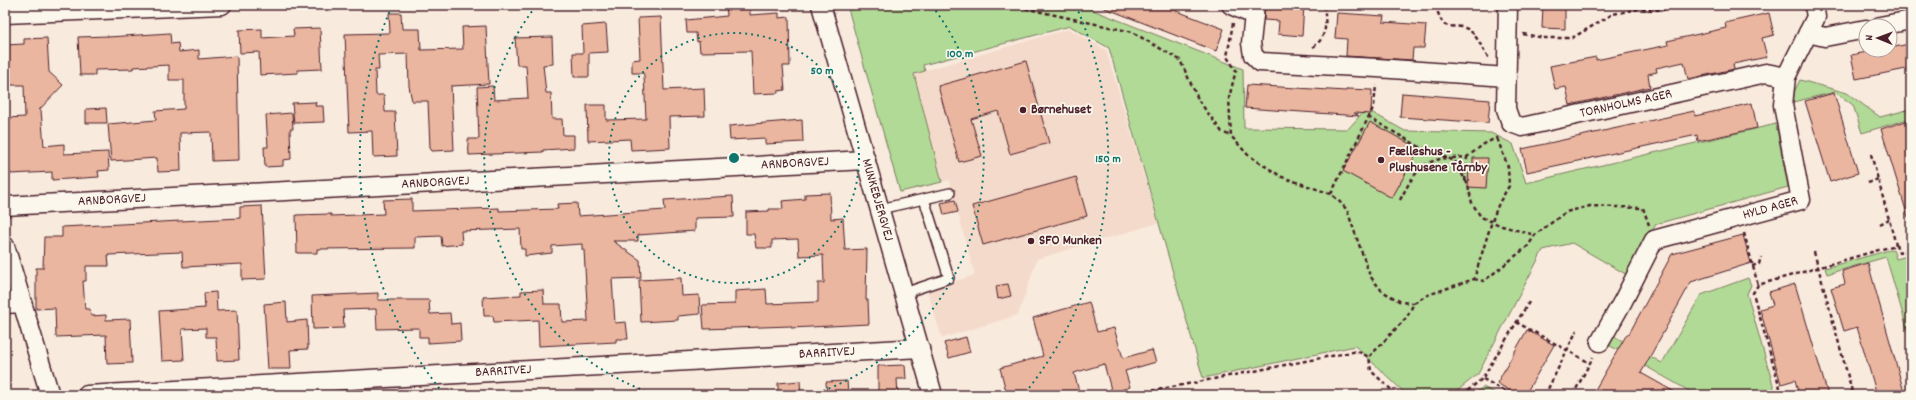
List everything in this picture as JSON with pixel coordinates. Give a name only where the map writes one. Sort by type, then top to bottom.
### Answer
[{"type":"street","points":[[5,14],[222,5]]},
{"type":"street","name":"MUNKEBJERGVEJ","points":[[821,5],[933,395]]},
{"type":"street","points":[[1508,5],[1506,109],[1510,123]]},
{"type":"street","name":"HYLD AGER","points":[[1654,240],[1801,200],[1783,105],[1786,77],[1816,17],[1814,5]]},
{"type":"street","points":[[1233,6],[1255,10],[1251,43],[1253,55],[1260,62],[1507,77]]},
{"type":"street","points":[[1898,23],[1911,20]]},
{"type":"street","points":[[1808,33],[1825,37],[1858,31]]},
{"type":"street","name":"TORNHOLMS AGER","points":[[1510,123],[1522,127],[1766,73],[1786,77]]},
{"type":"street","name":"ARNBORGVEJ","points":[[5,206],[866,160]]},
{"type":"street","points":[[1600,342],[1624,301],[1654,240]]},
{"type":"street","points":[[5,246],[14,303],[50,395]]},
{"type":"street","name":"BARRITVEJ","points":[[87,395],[920,348]]},
{"type":"lane","points":[[880,209],[950,193]]},
{"type":"lane","points":[[904,293],[949,278],[924,199]]},
{"type":"path","points":[[1019,5],[1028,9],[1132,32],[1180,60],[1199,101],[1222,132],[1231,136],[1248,155],[1282,177],[1331,194],[1338,200],[1347,210],[1370,276],[1382,291],[1400,302],[1414,304]]},
{"type":"path","points":[[1309,50],[1321,42],[1326,25],[1324,5]]},
{"type":"path","points":[[1438,5],[1438,13],[1443,24],[1449,27],[1465,28],[1477,38],[1486,54],[1507,77]]},
{"type":"path","points":[[1508,30],[1544,38],[1572,38],[1614,14],[1638,10],[1663,10],[1670,5]]},
{"type":"path","points":[[1233,6],[1227,57],[1236,70]]},
{"type":"path","points":[[1231,136],[1230,98],[1236,70],[1253,55]]},
{"type":"path","points":[[1331,194],[1374,106],[1377,68]]},
{"type":"path","points":[[1368,117],[1418,146],[1455,161],[1465,182],[1468,185],[1472,203],[1481,216],[1535,235]]},
{"type":"path","points":[[1400,200],[1413,175],[1426,164],[1445,157],[1457,159],[1467,157],[1484,144],[1497,138],[1510,123]]},
{"type":"path","points":[[1474,279],[1492,221],[1499,203],[1509,186],[1508,167],[1497,138]]},
{"type":"path","points":[[1871,154],[1899,253],[1911,250]]},
{"type":"path","points":[[1465,182],[1467,157]]},
{"type":"path","points":[[1868,183],[1878,179]]},
{"type":"path","points":[[1369,357],[1407,317],[1414,304],[1425,296],[1474,279],[1484,280],[1498,271],[1528,246],[1535,235],[1566,212],[1590,206],[1643,208],[1654,240]]},
{"type":"path","points":[[1739,216],[1758,285]]},
{"type":"path","points":[[1880,224],[1889,219]]},
{"type":"path","points":[[1782,395],[1753,293],[1758,285],[1896,245]]},
{"type":"path","points":[[1814,252],[1852,395]]},
{"type":"path","points":[[1752,266],[1759,264],[1761,257]]},
{"type":"path","points":[[1462,395],[1482,378],[1529,302]]},
{"type":"path","points":[[1516,322],[1590,363]]},
{"type":"path","points":[[1545,395],[1577,330]]},
{"type":"path","points":[[1573,395],[1600,342]]},
{"type":"path","points":[[1131,395],[1358,351],[1369,357]]},
{"type":"path","points":[[1369,357],[1371,371],[1397,395]]},
{"type":"path","points":[[1482,378],[1512,395]]},
{"type":"shaded area","points":[[1069,29],[1106,50],[1158,223],[1037,259],[1018,315],[942,338],[927,290],[975,275],[949,180],[942,182],[913,74]]},
{"type":"green space","points":[[847,5],[1080,5],[1243,69],[1244,128],[1348,129],[1366,109],[1405,131],[1491,133],[1513,144],[1526,183],[1776,124],[1788,187],[1656,224],[1629,276],[1572,243],[1543,250],[1478,374],[1452,395],[1407,395],[1355,346],[1203,378],[1109,48],[1070,26],[923,65],[925,71],[914,74],[942,182],[900,192]]},
{"type":"green space","points":[[1800,80],[1847,93],[1880,117],[1911,109],[1911,118],[1862,133],[1853,105],[1835,92],[1793,102],[1795,90]]},
{"type":"green space","points":[[1893,249],[1896,259],[1911,255],[1911,342],[1886,257],[1827,274],[1825,268]]},
{"type":"green space","points":[[1748,278],[1751,285],[1747,294],[1776,395],[1696,395],[1607,344],[1612,335],[1662,363],[1701,295]]},
{"type":"green space","points":[[1483,387],[1499,395],[1473,395]]},
{"type":"building","points":[[726,5],[750,5],[750,15],[779,13],[779,18],[789,17],[790,66],[783,66],[785,90],[778,91],[778,93],[753,94],[751,51],[700,52],[699,41],[697,42],[696,33],[687,33],[686,20],[727,16]]},
{"type":"building","points":[[1097,5],[1161,5],[1224,29],[1216,51]]},
{"type":"building","points":[[1265,5],[1304,5],[1302,36],[1278,34],[1279,21],[1264,20]]},
{"type":"building","points":[[1543,5],[1565,5],[1565,29],[1542,28]]},
{"type":"building","points":[[389,13],[401,13],[402,29],[420,29],[421,50],[463,49],[462,27],[486,26],[489,84],[451,86],[454,150],[432,151],[430,148],[428,101],[412,101],[409,86],[408,54],[378,55],[379,70],[375,70],[376,95],[384,95],[385,112],[395,112],[397,156],[373,157],[372,131],[349,132],[345,34],[390,33]]},
{"type":"building","points":[[1337,13],[1384,16],[1383,22],[1426,25],[1424,48],[1413,48],[1412,60],[1346,56],[1347,39],[1335,38]]},
{"type":"building","points":[[1769,13],[1774,35],[1762,38],[1767,57],[1733,64],[1734,69],[1688,79],[1684,62],[1656,68],[1657,72],[1648,74],[1650,87],[1570,105],[1566,87],[1555,89],[1550,66],[1596,57],[1596,60],[1668,45],[1667,41],[1726,28],[1725,23]]},
{"type":"building","points":[[661,17],[664,90],[704,88],[705,116],[669,117],[670,148],[631,150],[630,139],[588,141],[587,105],[606,105],[606,120],[646,119],[644,75],[643,73],[632,73],[632,60],[640,59],[638,18]]},
{"type":"building","points":[[606,24],[608,52],[589,53],[589,77],[574,77],[573,53],[583,53],[582,26]]},
{"type":"building","points":[[320,28],[322,69],[298,70],[298,73],[260,75],[259,52],[240,53],[239,30],[262,29],[262,38],[294,36],[293,29]]},
{"type":"building","points":[[170,33],[171,44],[178,43],[179,52],[199,50],[199,59],[237,56],[239,160],[212,161],[211,132],[180,133],[181,171],[158,172],[157,158],[111,161],[108,124],[156,120],[155,111],[184,109],[184,80],[169,80],[169,65],[133,67],[133,69],[95,70],[95,75],[80,75],[78,37],[108,37]]},
{"type":"building","points":[[552,37],[553,64],[543,65],[546,93],[551,93],[552,119],[562,119],[563,135],[574,135],[574,148],[543,150],[543,152],[469,155],[468,139],[479,139],[477,87],[493,86],[494,100],[528,98],[526,65],[517,65],[515,38]]},
{"type":"building","points":[[47,38],[49,72],[63,85],[39,110],[41,110],[44,146],[64,144],[64,154],[108,152],[109,170],[98,171],[99,177],[52,180],[52,172],[10,174],[6,118],[25,117],[24,85],[5,85],[5,45],[24,44],[24,39]]},
{"type":"building","points":[[1909,44],[1911,68],[1856,79],[1851,55],[1858,54],[1858,58],[1898,58],[1898,46]]},
{"type":"building","points":[[1026,61],[1049,143],[1010,154],[998,111],[971,119],[982,156],[959,162],[938,86]]},
{"type":"building","points":[[1247,85],[1346,91],[1347,89],[1372,90],[1371,114],[1354,113],[1359,116],[1245,108]]},
{"type":"building","points":[[1402,93],[1490,100],[1488,123],[1400,117]]},
{"type":"building","points":[[1834,93],[1858,173],[1830,182],[1805,101]]},
{"type":"building","points":[[316,102],[315,106],[323,106],[324,122],[294,123],[292,103]]},
{"type":"building","points":[[1752,103],[1757,128],[1698,141],[1697,135],[1527,172],[1522,149],[1694,111],[1695,116]]},
{"type":"building","points":[[106,108],[107,123],[86,123],[86,109]]},
{"type":"building","points":[[292,113],[293,129],[290,129],[291,159],[283,160],[283,166],[265,167],[264,147],[268,147],[266,115]]},
{"type":"building","points":[[802,120],[803,142],[765,144],[765,138],[730,140],[729,126]]},
{"type":"building","points":[[1909,120],[1911,127],[1911,216],[1908,217],[1881,129]]},
{"type":"building","name":"Fælleshus - Plushusene Tårnby","points":[[1370,122],[1419,149],[1392,198],[1343,171]]},
{"type":"building","points":[[1473,158],[1488,158],[1486,188],[1468,187],[1469,166],[1473,166]]},
{"type":"building","points":[[1076,177],[1087,216],[983,245],[972,206]]},
{"type":"building","points":[[830,193],[831,219],[843,218],[845,250],[867,249],[866,300],[868,300],[869,324],[791,328],[791,326],[704,329],[702,305],[735,304],[735,291],[766,289],[767,304],[818,302],[818,283],[824,283],[823,255],[799,256],[798,239],[772,240],[772,248],[756,248],[754,234],[746,234],[746,212],[783,209],[782,201],[805,199],[805,194]]},
{"type":"building","points":[[733,196],[734,217],[695,218],[695,231],[638,235],[638,241],[613,241],[640,260],[641,278],[612,279],[615,323],[626,322],[628,339],[616,339],[616,342],[539,346],[538,320],[494,322],[493,316],[484,316],[483,297],[521,295],[521,291],[543,290],[544,304],[561,304],[562,322],[588,321],[584,250],[582,250],[582,244],[552,246],[552,253],[525,256],[525,249],[521,249],[520,229],[461,231],[462,244],[442,246],[441,236],[415,237],[415,248],[317,249],[317,253],[297,253],[296,215],[331,214],[331,216],[384,214],[383,200],[412,199],[412,211],[499,208],[499,211],[558,209],[557,204],[577,203],[578,216],[665,210],[664,200]]},
{"type":"building","points":[[955,200],[958,212],[944,215],[941,203]]},
{"type":"building","points":[[262,206],[266,279],[242,280],[242,264],[183,267],[182,252],[108,255],[109,266],[86,266],[86,281],[83,281],[85,309],[90,309],[91,316],[106,315],[106,320],[130,319],[132,363],[107,364],[106,335],[56,337],[55,308],[36,309],[36,268],[43,268],[44,237],[62,237],[62,227],[240,218],[240,207]]},
{"type":"building","points":[[1743,235],[1751,263],[1691,282],[1641,373],[1680,395],[1592,395],[1627,334],[1629,334],[1672,254]]},
{"type":"building","points":[[1868,263],[1904,392],[1896,395],[1877,395],[1857,327],[1844,331],[1831,288],[1845,284],[1842,271]]},
{"type":"building","points":[[681,278],[682,296],[699,295],[700,314],[678,316],[678,320],[641,322],[639,280]]},
{"type":"building","points":[[1008,284],[1011,296],[998,299],[996,286]]},
{"type":"building","points":[[1795,284],[1828,395],[1799,395],[1795,380],[1781,384],[1760,309],[1773,305],[1769,292]]},
{"type":"building","points":[[216,292],[217,311],[237,310],[239,360],[217,361],[216,337],[206,337],[206,328],[182,329],[184,360],[162,361],[159,311],[205,308],[204,293]]},
{"type":"building","points":[[378,293],[378,300],[429,300],[430,314],[450,313],[451,324],[460,323],[461,341],[428,343],[428,337],[419,337],[419,328],[377,329],[376,309],[343,310],[344,328],[313,329],[312,296]]},
{"type":"building","points":[[286,302],[287,322],[307,320],[308,349],[290,350],[291,369],[268,369],[264,304]]},
{"type":"building","points":[[1089,302],[1097,332],[1114,328],[1123,358],[1152,350],[1156,362],[1125,371],[1130,387],[1112,393],[1104,364],[1074,373],[1080,395],[1007,395],[1000,368],[1043,356],[1033,318]]},
{"type":"building","points":[[1527,330],[1554,345],[1525,395],[1517,395],[1497,383]]},
{"type":"building","points":[[966,337],[970,352],[949,358],[944,343]]},
{"type":"building","points":[[905,365],[906,379],[897,379],[898,395],[878,395],[878,366]]},
{"type":"building","points":[[800,381],[801,395],[778,395],[778,383]]},
{"type":"building","points":[[847,381],[848,395],[827,395],[826,382]]},
{"type":"place","name":"Børnehuset","points":[[1023,110]]},
{"type":"place","name":"Fælleshus - Plushusene Tårnby","points":[[1381,160]]},
{"type":"place","name":"SFO Munken","points":[[1031,241]]}]
